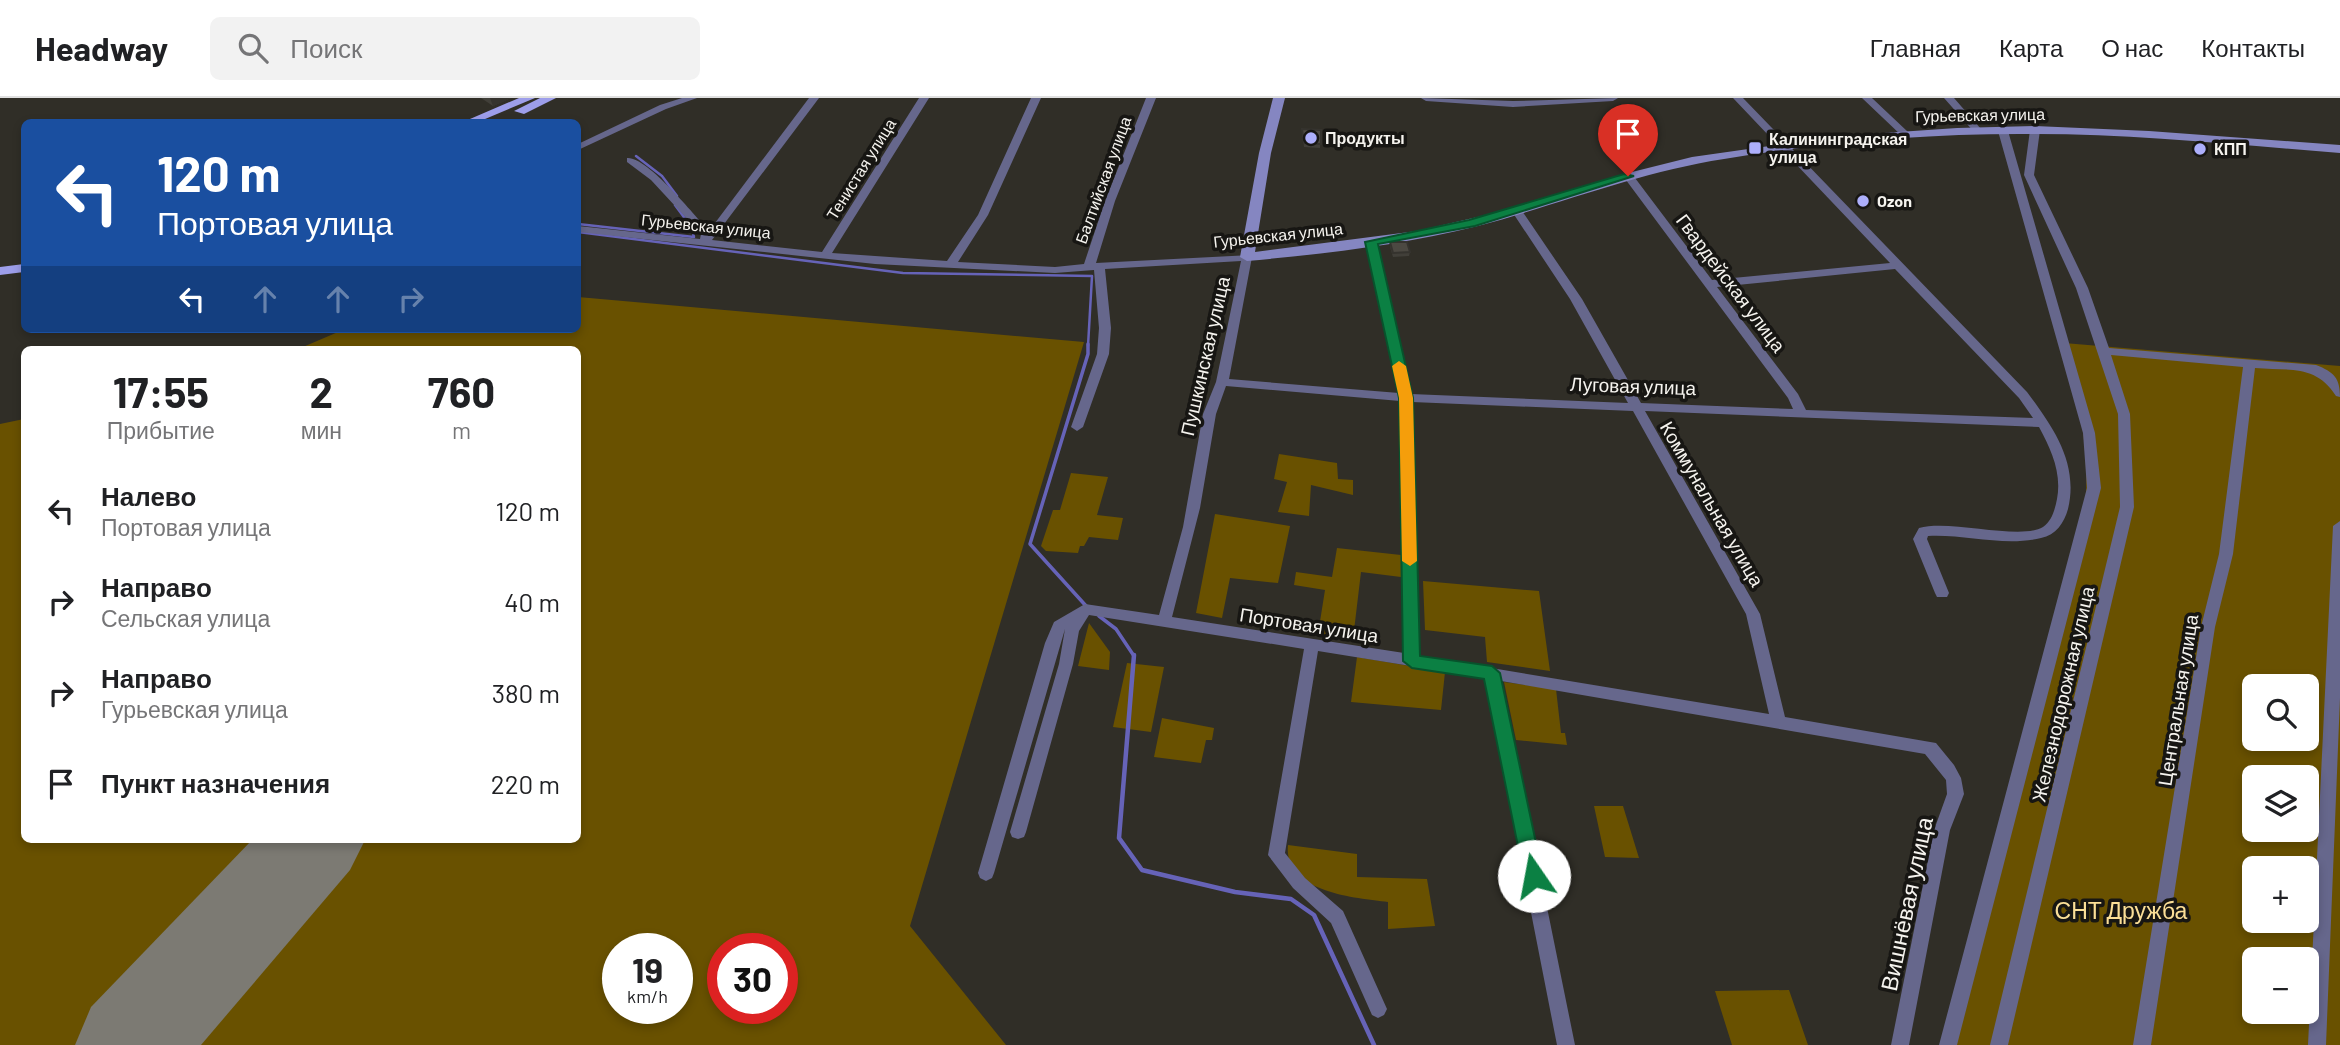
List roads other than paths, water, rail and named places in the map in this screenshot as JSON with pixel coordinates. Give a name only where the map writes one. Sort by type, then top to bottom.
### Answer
[{"type":"main road","points":[[476,119],[528,98]]},
{"type":"main road","points":[[501,119],[550,98]]},
{"type":"main road","points":[[0,264],[21,260]]},
{"type":"main road","points":[[0,271],[21,268]]},
{"type":"street","points":[[581,146],[663,107],[692,98]]},
{"type":"street","points":[[704,244],[814,98]]},
{"type":"street","name":"Тенистая улица","points":[[824,257],[924,98]]},
{"type":"street","points":[[950,265],[983,215],[1036,98]]},
{"type":"street","name":"Балтийская улица","points":[[1090,268],[1110,201],[1151,98]]},
{"type":"street","name":"Пушкинская улица","points":[[1164,621],[1181,565],[1201,470],[1211,399],[1222,382],[1265,153],[1279,98]]},
{"type":"street","points":[[1426,98],[1513,104],[1613,98]]},
{"type":"street","points":[[1738,98],[2023,395],[2043,423],[2063,464],[2063,502],[2056,525],[2042,534],[2010,536],[1924,531],[1920,539],[1942,593]]},
{"type":"street","points":[[1867,98],[1905,134]]},
{"type":"street","points":[[1950,98],[1978,131]]},
{"type":"street","name":"Гурьевская улица","points":[[581,229],[824,257],[950,265],[1090,268],[1247,257],[1371,242],[1471,223],[1628,176],[1724,155],[1905,134],[2035,130],[2182,136],[2340,149]]},
{"type":"street","name":"Железнодорожная улица","points":[[1999,1045],[2127,507],[2124,414],[2081,288],[2029,175],[2028,159],[2035,143],[2035,130]]},
{"type":"street","points":[[1948,1045],[2094,488],[2089,433],[2003,131]]},
{"type":"street","points":[[631,160],[655,178],[706,234],[704,244]]},
{"type":"street","name":"Гвардейская улица","points":[[1628,176],[1794,397],[1801,413]]},
{"type":"street","name":"Коммунальная улица","points":[[1516,210],[1576,299],[1633,405],[1753,614],[1779,722]]},
{"type":"street","points":[[1371,242],[1406,398],[1412,661]]},
{"type":"street","points":[[1710,284],[1898,265]]},
{"type":"street","points":[[1077,428],[1103,354],[1105,328],[1090,268]]},
{"type":"street","points":[[2104,351],[2316,369],[2332,380],[2340,393]]},
{"type":"street","name":"Центральная улица","points":[[2142,1045],[2208,627],[2226,554],[2250,362]]},
{"type":"street","name":"Луговая улица","points":[[1222,382],[1406,398],[2043,423]]},
{"type":"street","points":[[2317,1045],[2340,526]]},
{"type":"street","points":[[1018,832],[1066,664],[1072,629],[1083,610]]},
{"type":"street","points":[[986,873],[1052,643],[1059,626],[1083,610]]},
{"type":"street","name":"Портовая улица","points":[[1083,610],[1105,610],[1492,673],[1930,748],[1954,774]]},
{"type":"street","points":[[1312,645],[1276,855],[1299,883],[1337,917],[1378,1009]]},
{"type":"street","points":[[1492,673],[1566,1045]]},
{"type":"street","name":"Вишнёвая улица","points":[[1900,1045],[1942,830],[1957,798],[1954,774]]},
{"type":"waterway","points":[[636,156],[662,176],[677,196]]},
{"type":"waterway","points":[[581,224],[694,237],[692,228],[675,205]]},
{"type":"waterway","points":[[581,232],[903,273],[1092,276],[1088,346]]},
{"type":"waterway","points":[[1087,607],[1030,544],[1088,354],[1088,346]]},
{"type":"waterway","points":[[1099,616],[1116,629],[1134,656]]},
{"type":"waterway","points":[[1134,656],[1119,838],[1142,870],[1235,892],[1291,899],[1314,915],[1374,1045]]},
{"type":"place","name":"Продукты","points":[[1311,138]]},
{"type":"place","name":"Калининградская улица","points":[[1755,148]]},
{"type":"place","name":"КПП","points":[[2200,149]]},
{"type":"place","name":"Ozon","points":[[1863,201]]},
{"type":"park label","name":"СНТ Дружба","points":[[2121,911]]}]
